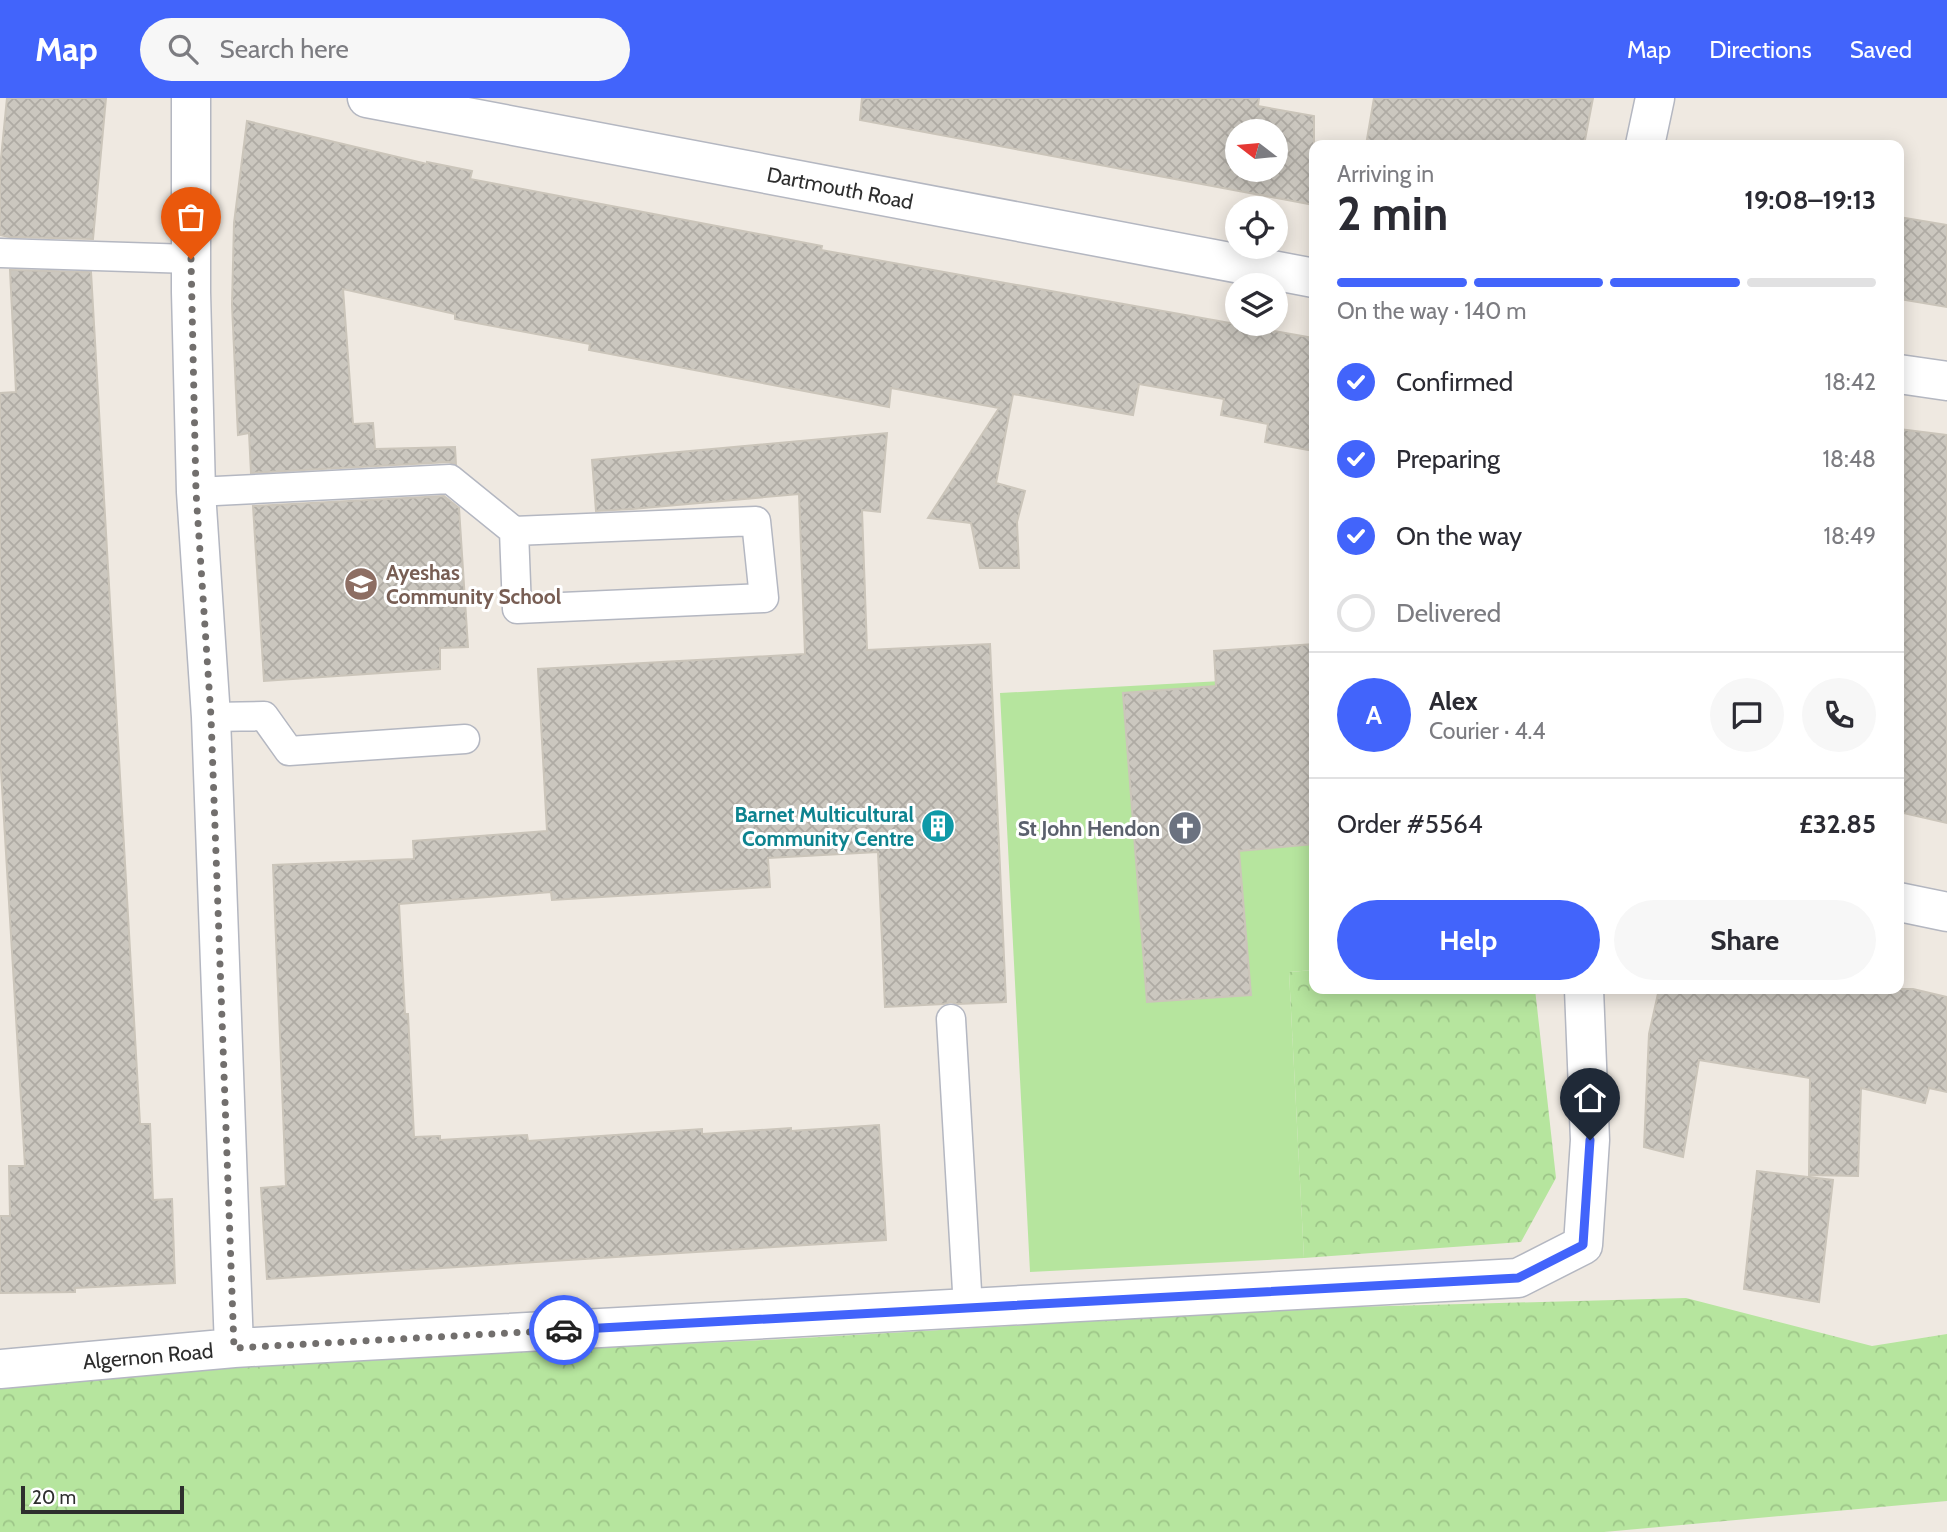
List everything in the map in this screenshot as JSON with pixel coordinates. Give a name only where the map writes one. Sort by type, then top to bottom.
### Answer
[{"type":"street","points":[[191,98],[196,492],[211,717],[234,1348]]},
{"type":"street","name":"Dartmouth Road","points":[[367,98],[1309,277]]},
{"type":"street","points":[[1646,140],[1655,98]]},
{"type":"street","points":[[1904,375],[1947,381]]},
{"type":"street","points":[[1904,903],[1947,912]]},
{"type":"street","name":"Algernon Road","points":[[0,1369],[234,1348],[1518,1278],[1583,1245],[1590,1140],[1584,994]]},
{"type":"lane","points":[[0,253],[191,259]]},
{"type":"lane","points":[[196,492],[450,478],[514,531],[756,521],[764,598],[517,609],[514,531]]},
{"type":"lane","points":[[211,717],[264,716],[289,751],[465,739]]},
{"type":"lane","points":[[951,1019],[968,1307]]},
{"type":"green space","points":[[1309,676],[1309,970],[1289,972],[1304,1258],[1030,1272],[1000,693]]},
{"type":"green space","points":[[1309,970],[1309,994],[1536,994],[1556,1178],[1521,1242],[1304,1258],[1289,972]]},
{"type":"green space","points":[[1686,1298],[1872,1346],[1947,1334],[1947,1501],[1604,1532],[0,1532],[0,1386],[323,1361],[785,1339],[1317,1308]]},
{"type":"building","points":[[7,98],[106,98],[93,239],[0,235],[0,168]]},
{"type":"building","points":[[862,98],[1259,98],[1258,106],[1314,116],[1314,140],[1309,140],[1309,204],[1288,200],[1288,196],[1266,196],[860,120]]},
{"type":"building","points":[[1374,98],[1593,98],[1585,140],[1367,140]]},
{"type":"building","points":[[247,121],[427,164],[472,171],[470,179],[822,246],[821,250],[1225,322],[1225,336],[1288,336],[1288,333],[1309,337],[1309,450],[1265,442],[1268,424],[1221,415],[1224,399],[1139,384],[1133,415],[1013,394],[996,483],[1025,491],[1017,522],[1019,568],[980,568],[971,523],[928,518],[999,408],[891,388],[889,407],[589,350],[590,344],[455,319],[455,314],[343,289],[353,424],[373,423],[375,449],[455,447],[456,465],[449,462],[251,473],[249,433],[238,435],[232,305],[234,223]]},
{"type":"building","points":[[1904,218],[1947,225],[1947,307],[1904,300]]},
{"type":"building","points":[[10,270],[91,272],[140,1124],[150,1124],[153,1200],[172,1199],[175,1283],[75,1288],[75,1292],[0,1293],[0,1216],[10,1216],[9,1166],[25,1166],[0,754],[0,393],[16,392]]},
{"type":"building","points":[[1904,430],[1947,435],[1947,823],[1904,813]]},
{"type":"building","points":[[887,433],[880,512],[862,510],[867,650],[990,644],[1006,1002],[951,1002],[885,1007],[878,852],[768,858],[770,887],[552,900],[551,892],[399,904],[414,1137],[440,1136],[440,1140],[527,1135],[528,1141],[702,1129],[702,1134],[879,1125],[886,1240],[267,1279],[261,1188],[286,1186],[273,865],[414,859],[413,841],[547,831],[538,669],[805,654],[799,494],[596,511],[592,460]]},
{"type":"building","name":"Ayeshas Community School","points":[[444,496],[459,508],[468,647],[440,648],[440,669],[264,681],[253,506]]},
{"type":"building","name":"St John Hendon","points":[[1309,644],[1309,844],[1239,851],[1251,995],[1147,1002],[1123,693],[1216,686],[1214,651]]},
{"type":"building","points":[[1904,989],[1913,989],[1947,997],[1947,1092],[1929,1088],[1925,1103],[1861,1088],[1858,1176],[1809,1175],[1810,1078],[1699,1060],[1683,1157],[1644,1147],[1649,1034],[1658,994],[1904,994]]},
{"type":"building","points":[[1757,1171],[1833,1180],[1819,1302],[1744,1289]]},
{"type":"way so far","points":[[191,259],[196,492],[211,717],[234,1348],[564,1330]]},
{"type":"place","name":"Ayeshas Community School","points":[[361,584]]},
{"type":"place","name":"Barnet Multicultural Community Centre","points":[[938,826]]},
{"type":"place","name":"St John Hendon","points":[[1185,828]]},
{"type":"route","points":[[564,1330],[1518,1278],[1583,1245],[1590,1140]]}]
